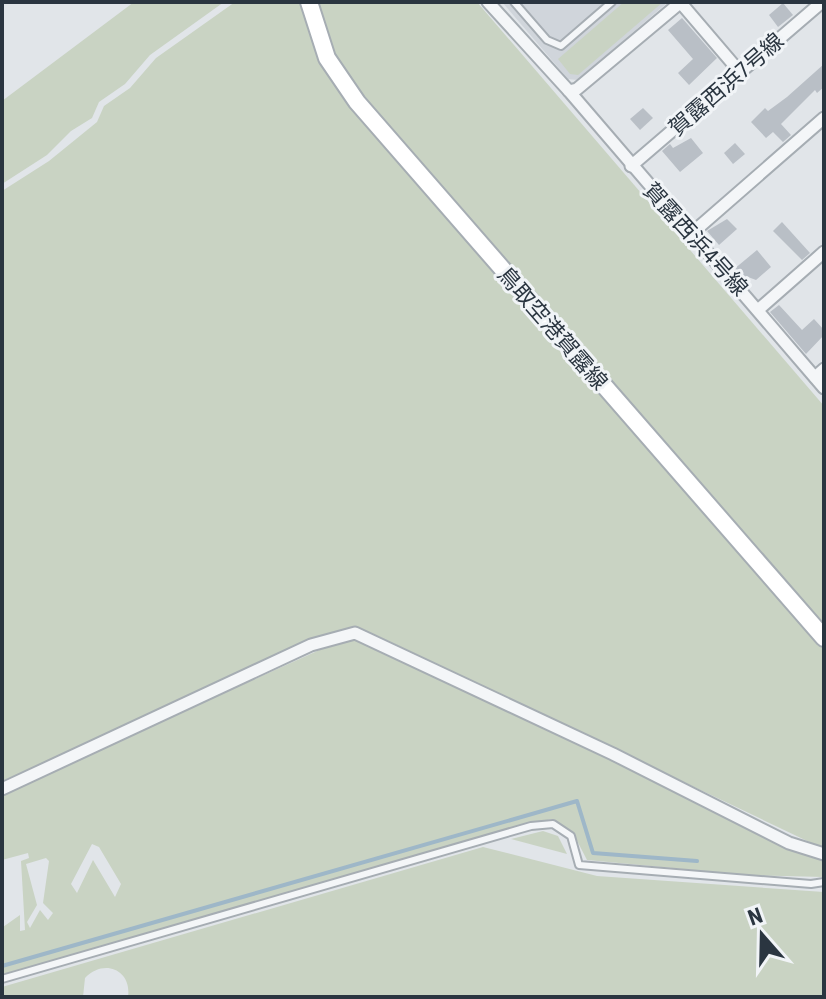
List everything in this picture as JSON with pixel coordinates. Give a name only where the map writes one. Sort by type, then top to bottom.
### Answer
[{"type":"main road","name":"鳥取空港賀露線","points":[[309,2],[327,58],[357,102],[824,638]]},
{"type":"street","name":"賀露西浜4号線","points":[[488,2],[758,310],[819,373],[824,388]]},
{"type":"street","points":[[569,91],[577,89],[680,2],[739,71]]},
{"type":"street","name":"賀露西浜7号線","points":[[631,166],[822,2]]},
{"type":"street","points":[[691,234],[824,118]]},
{"type":"street","points":[[758,310],[824,252]]},
{"type":"street","points":[[2,789],[311,645],[355,633],[585,741],[789,843],[824,854]]},
{"type":"lane","points":[[514,2],[547,40],[561,46],[612,2]]},
{"type":"lane","points":[[2,979],[531,826],[553,824],[571,836],[579,865],[811,884],[824,882]]},
{"type":"shaded area","points":[[502,2],[668,2],[578,80],[568,79]]},
{"type":"green space","points":[[134,2],[224,2],[150,55],[125,84],[99,102],[92,118],[71,131],[47,155],[2,184],[2,101]]},
{"type":"green space","points":[[235,2],[477,2],[824,406],[824,849],[378,636],[356,630],[322,636],[141,721],[2,781],[2,191],[49,161],[97,122],[104,106],[130,88],[156,58]]},
{"type":"green space","points":[[624,2],[663,2],[578,75],[570,74],[558,59]]},
{"type":"green space","points":[[353,639],[373,644],[824,859],[824,877],[747,875],[587,860],[572,831],[551,819],[2,977],[2,923],[3,927],[20,915],[20,931],[25,930],[21,861],[29,858],[28,853],[2,860],[2,793],[335,643]],"holes":[[[92,844],[99,847],[121,884],[115,897],[93,860],[77,893],[71,884]],[[46,858],[49,861],[43,903],[53,913],[48,920],[40,910],[30,928],[27,922],[37,905],[26,864]]]},
{"type":"green space","points":[[543,831],[558,836],[567,854],[511,839]]},
{"type":"green space","points":[[483,847],[597,876],[824,892],[824,997],[128,997],[126,980],[108,968],[92,972],[85,978],[83,997],[2,997],[2,987]]},
{"type":"building","points":[[783,3],[793,15],[778,27],[769,15]]},
{"type":"building","points":[[682,18],[717,58],[689,85],[678,73],[693,59],[668,30]]},
{"type":"building","points":[[824,64],[824,87],[817,93],[815,90],[781,124],[791,135],[783,142],[773,132],[766,138],[751,122],[765,108],[768,111],[787,97]]},
{"type":"building","points":[[643,108],[653,118],[640,130],[630,119]]},
{"type":"building","points":[[691,138],[703,153],[680,172],[662,151],[670,144],[673,148]]},
{"type":"building","points":[[735,143],[745,154],[733,164],[724,153]]},
{"type":"building","points":[[727,219],[737,229],[719,245],[707,231]]},
{"type":"building","points":[[782,222],[810,253],[802,260],[773,231]]},
{"type":"building","points":[[757,250],[771,267],[756,280],[748,277],[743,280],[733,270]]},
{"type":"building","points":[[779,305],[802,330],[814,319],[824,330],[824,335],[806,354],[770,312]]},
{"type":"waterway","points":[[2,966],[577,801],[593,853],[697,861]]}]
